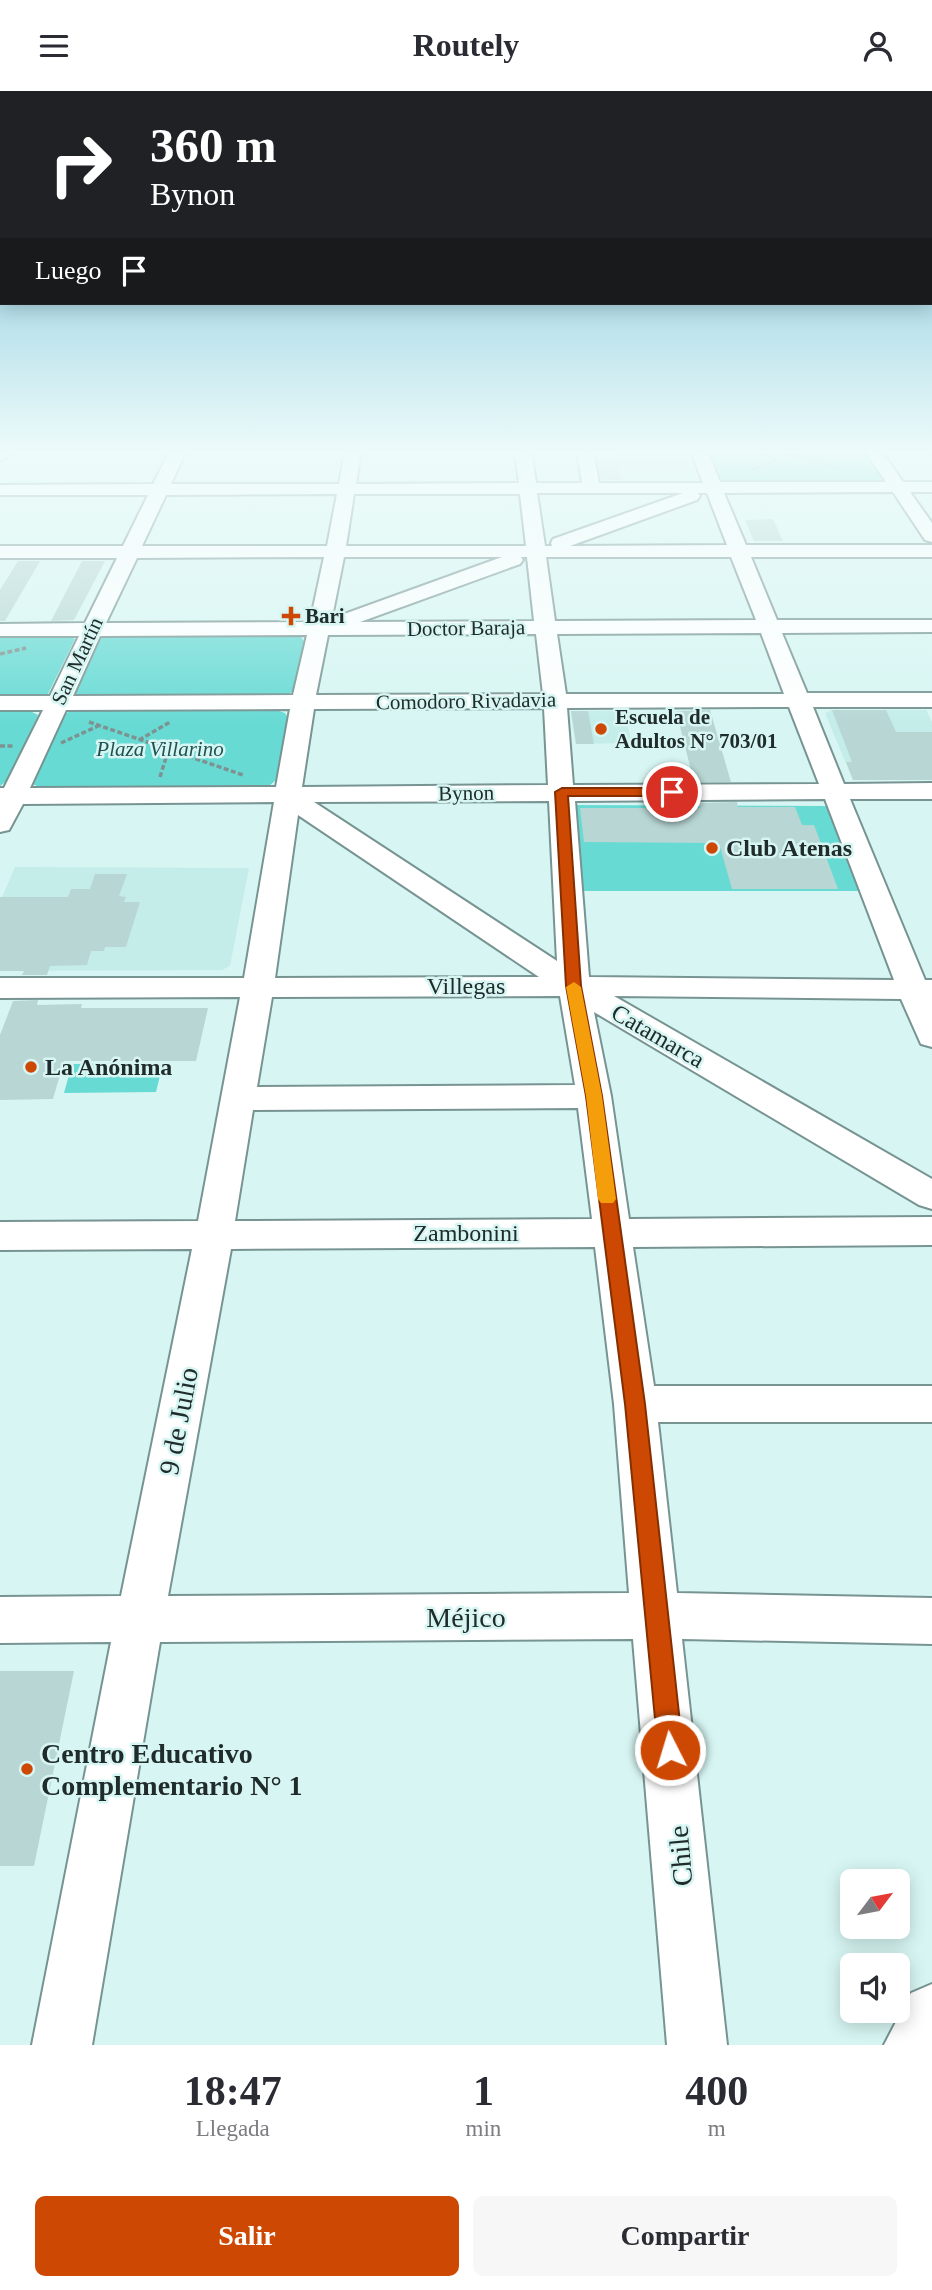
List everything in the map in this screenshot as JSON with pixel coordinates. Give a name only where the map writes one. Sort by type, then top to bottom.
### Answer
[{"type":"street","name":"San Martín","points":[[0,824],[6,796],[57,703],[135,542]]},
{"type":"street","name":"9 de Julio","points":[[62,2045],[214,1236],[258,986],[302,703],[337,542]]},
{"type":"street","name":"Chile","points":[[535,542],[555,701],[574,986],[594,1096],[635,1404],[658,1616],[698,2045]]},
{"type":"street","points":[[317,630],[564,542]]},
{"type":"street","points":[[736,542],[798,701],[923,990],[932,1037]]},
{"type":"street","points":[[838,542],[843,551]]},
{"type":"street","points":[[0,552],[932,551]]},
{"type":"street","name":"Doctor Baraja","points":[[0,630],[932,626]]},
{"type":"street","name":"Comodoro Rivadavia","points":[[0,703],[932,700]]},
{"type":"street","name":"Bynon","points":[[6,796],[932,791]]},
{"type":"street","name":"Catamarca","points":[[286,795],[574,986],[932,1196]]},
{"type":"street","name":"Villegas","points":[[0,988],[574,986],[923,990]]},
{"type":"street","points":[[237,1100],[594,1096]]},
{"type":"street","name":"Zambonini","points":[[0,1236],[932,1231]]},
{"type":"street","points":[[635,1404],[932,1404]]},
{"type":"street","name":"Méjico","points":[[0,1620],[658,1616],[932,1621]]},
{"type":"street","points":[[914,2045],[932,2014]]},
{"type":"path","points":[[138,741],[179,716]]},
{"type":"path","points":[[88,722],[246,776]]},
{"type":"path","points":[[57,745],[99,726]]},
{"type":"path","points":[[157,788],[168,751]]},
{"type":"shaded area","points":[[832,710],[926,710],[932,722],[932,780],[853,780],[825,713]]},
{"type":"shaded area","name":"Escuela de Adultos N° 703/01","points":[[578,711],[624,711],[632,743],[576,744],[571,714]]},
{"type":"shaded area","points":[[15,867],[249,868],[230,966],[222,970],[0,971],[0,902]]},
{"type":"green space","name":"Plaza Villarino","points":[[292,634],[304,641],[294,690],[288,695],[79,696],[74,693],[97,639],[104,635]]},
{"type":"green space","name":"Plaza Villarino","points":[[0,635],[65,635],[75,639],[48,694],[35,697],[0,697]]},
{"type":"green space","name":"Plaza Villarino","points":[[0,710],[28,710],[38,715],[8,780],[0,786]]},
{"type":"green space","name":"Plaza Villarino","points":[[276,710],[285,713],[288,718],[276,780],[269,786],[42,788],[32,784],[62,716],[70,711]]},
{"type":"green space","name":"Club Atenas","points":[[572,805],[830,806],[862,891],[583,891]]},
{"type":"green space","points":[[163,1063],[156,1092],[64,1093],[72,1064]]},
{"type":"building","points":[[18,561],[40,561],[5,621],[0,621],[0,590]]},
{"type":"building","points":[[82,561],[105,561],[74,620],[51,621]]},
{"type":"building","points":[[710,710],[731,782],[694,782],[676,711]]},
{"type":"building","points":[[832,710],[886,710],[896,732],[932,732],[932,780],[853,780],[846,762],[852,762]]},
{"type":"building","points":[[571,711],[588,711],[594,744],[576,744]]},
{"type":"building","points":[[737,802],[738,807],[795,807],[802,825],[814,825],[838,889],[732,889],[719,843],[584,842],[580,808],[700,808],[699,803]]},
{"type":"building","points":[[95,874],[127,874],[119,896],[126,897],[124,902],[140,902],[126,947],[105,947],[104,951],[91,951],[87,965],[50,966],[47,975],[22,975],[24,971],[0,971],[0,897],[68,897],[71,889],[90,889]]},
{"type":"building","points":[[38,1000],[37,1005],[82,1004],[81,1008],[208,1008],[196,1061],[64,1061],[53,1099],[0,1100],[0,1035],[13,1001]]},
{"type":"building","name":"Centro Educativo Complementario N° 1","points":[[0,1671],[74,1671],[34,1866],[0,1866]]},
{"type":"slow traffic","points":[[574,987],[594,1096],[607,1199]]},
{"type":"place","name":"Bari","points":[[291,616]]},
{"type":"place","name":"Escuela de Adultos N° 703/01","points":[[601,729]]},
{"type":"place","name":"Club Atenas","points":[[712,848]]},
{"type":"place","name":"La Anónima","points":[[31,1067]]},
{"type":"place","name":"Centro Educativo Complementario N° 1","points":[[27,1769]]},
{"type":"route","points":[[670,1750],[635,1404],[594,1096],[574,986],[562,792],[672,792]]}]
